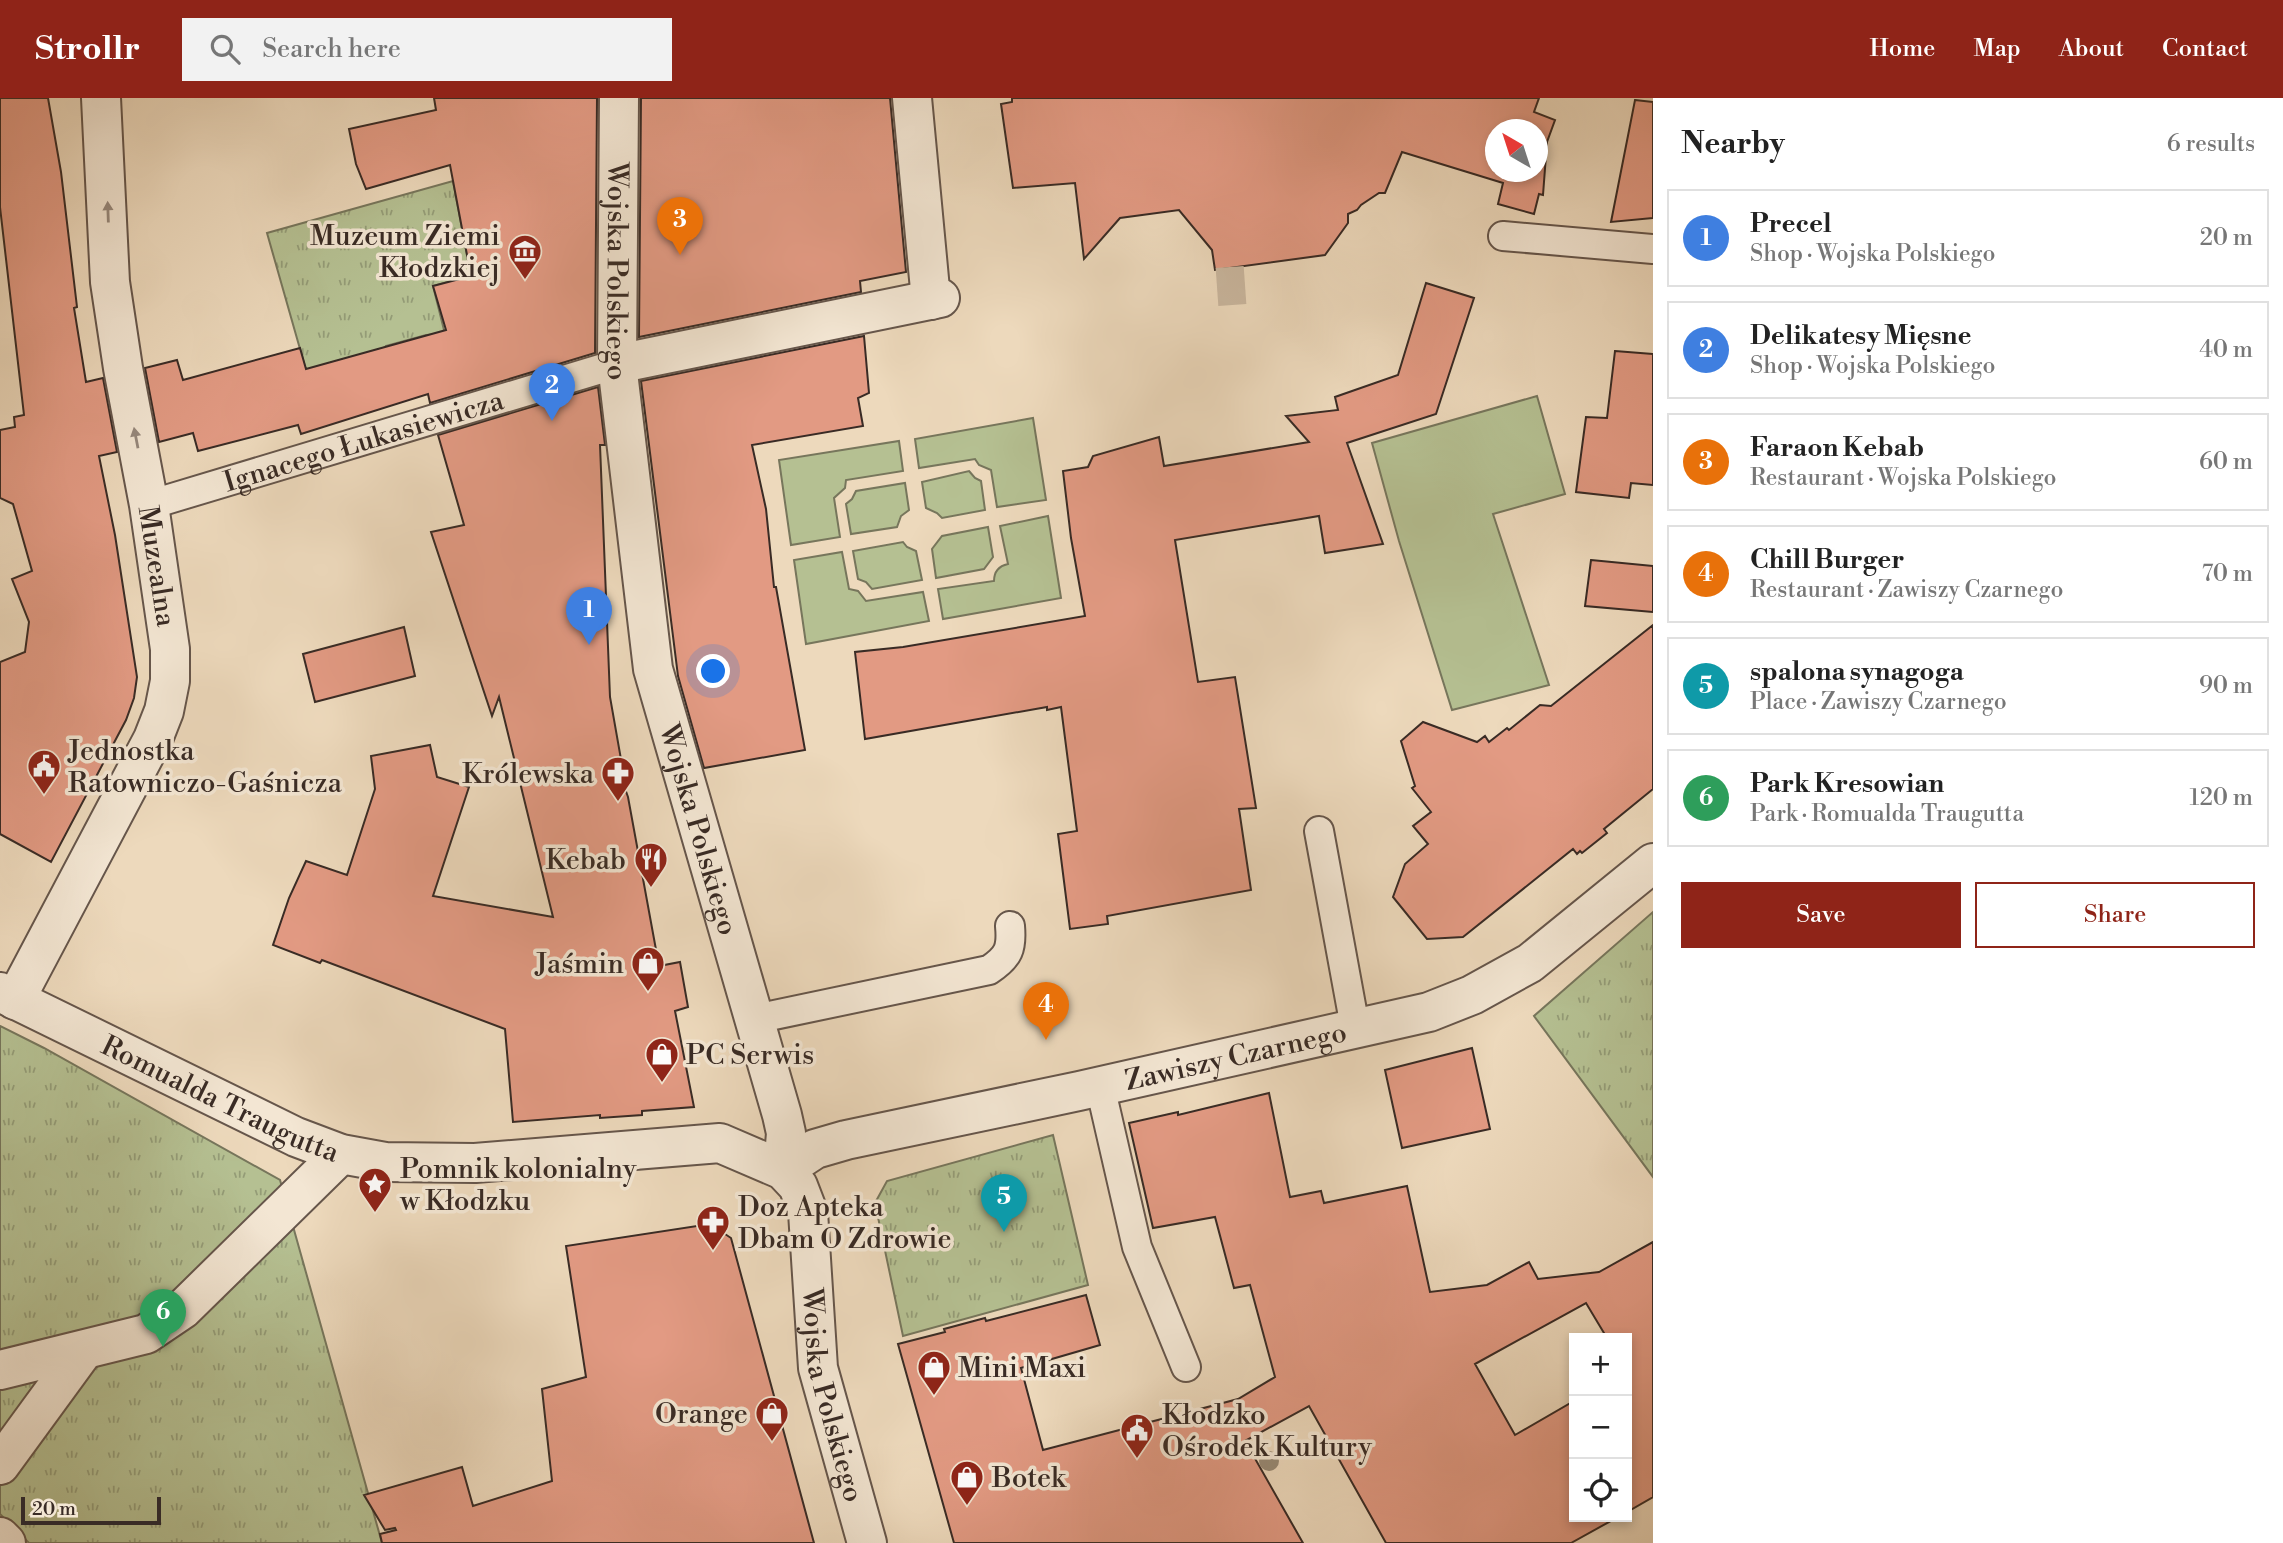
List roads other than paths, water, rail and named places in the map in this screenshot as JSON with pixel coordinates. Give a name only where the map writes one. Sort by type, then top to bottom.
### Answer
[{"type":"street","name":"Muzealna","points":[[7,996],[142,760],[164,711],[170,681],[170,649],[149,505],[110,282],[101,98]]},
{"type":"street","name":"Wojska Polskiego","points":[[619,98],[617,365],[653,669],[786,1133],[783,1170],[798,1186],[808,1212],[818,1368],[867,1543]]},
{"type":"street","points":[[617,365],[936,299],[912,98]]},
{"type":"street","name":"Zawiszy Czarnego","points":[[783,1170],[815,1149],[846,1140],[1429,1012],[1472,995],[1531,963],[1653,863]]},
{"type":"street","name":"Romualda Traugutta","points":[[7,996],[296,1137],[341,1154],[385,1162],[475,1163],[720,1143],[783,1170]]},
{"type":"street","points":[[0,1370],[146,1334],[183,1309],[341,1154]]},
{"type":"street","points":[[0,1465],[84,1350]]},
{"type":"street","points":[[0,1537],[6,1543]]},
{"type":"lane","points":[[1503,236],[1653,249]]},
{"type":"lane","name":"Ignacego Łukasiewicza","points":[[149,505],[617,365]]},
{"type":"lane","points":[[1319,831],[1354,1027]]},
{"type":"lane","points":[[755,1019],[989,970],[1002,962],[1012,946],[1010,926]]},
{"type":"lane","points":[[1100,1086],[1136,1247],[1186,1367]]},
{"type":"tunnel","points":[[1217,287],[1245,285]]},
{"type":"place","name":"Faraon Kebab","points":[[680,255]]},
{"type":"place","name":"Muzeum Ziemi Kłodzkiej","points":[[525,281]]},
{"type":"place","name":"Delikatesy Mięsne","points":[[552,421]]},
{"type":"place","name":"Precel","points":[[589,645]]},
{"type":"place","name":"Jednostka Ratowniczo-Gaśnicza","points":[[44,796]]},
{"type":"place","name":"Królewska","points":[[618,803]]},
{"type":"place","name":"Kebab","points":[[651,889]]},
{"type":"place","name":"Jaśmin","points":[[648,993]]},
{"type":"place","name":"Chill Burger","points":[[1046,1040]]},
{"type":"place","name":"PC Serwis","points":[[662,1084]]},
{"type":"place","name":"Pomnik kolonialny w Kłodzku","points":[[375,1214]]},
{"type":"place","name":"spalona synagoga","points":[[1004,1232]]},
{"type":"place","name":"Doz Apteka Dbam O Zdrowie","points":[[713,1252]]},
{"type":"place","name":"Park Kresowian","points":[[163,1347]]},
{"type":"place","name":"Mini Maxi","points":[[934,1397]]},
{"type":"place","name":"Orange","points":[[772,1443]]},
{"type":"place","name":"Kłodzko Ośrodek Kultury","points":[[1137,1460]]},
{"type":"place","name":"Botek","points":[[967,1507]]}]
